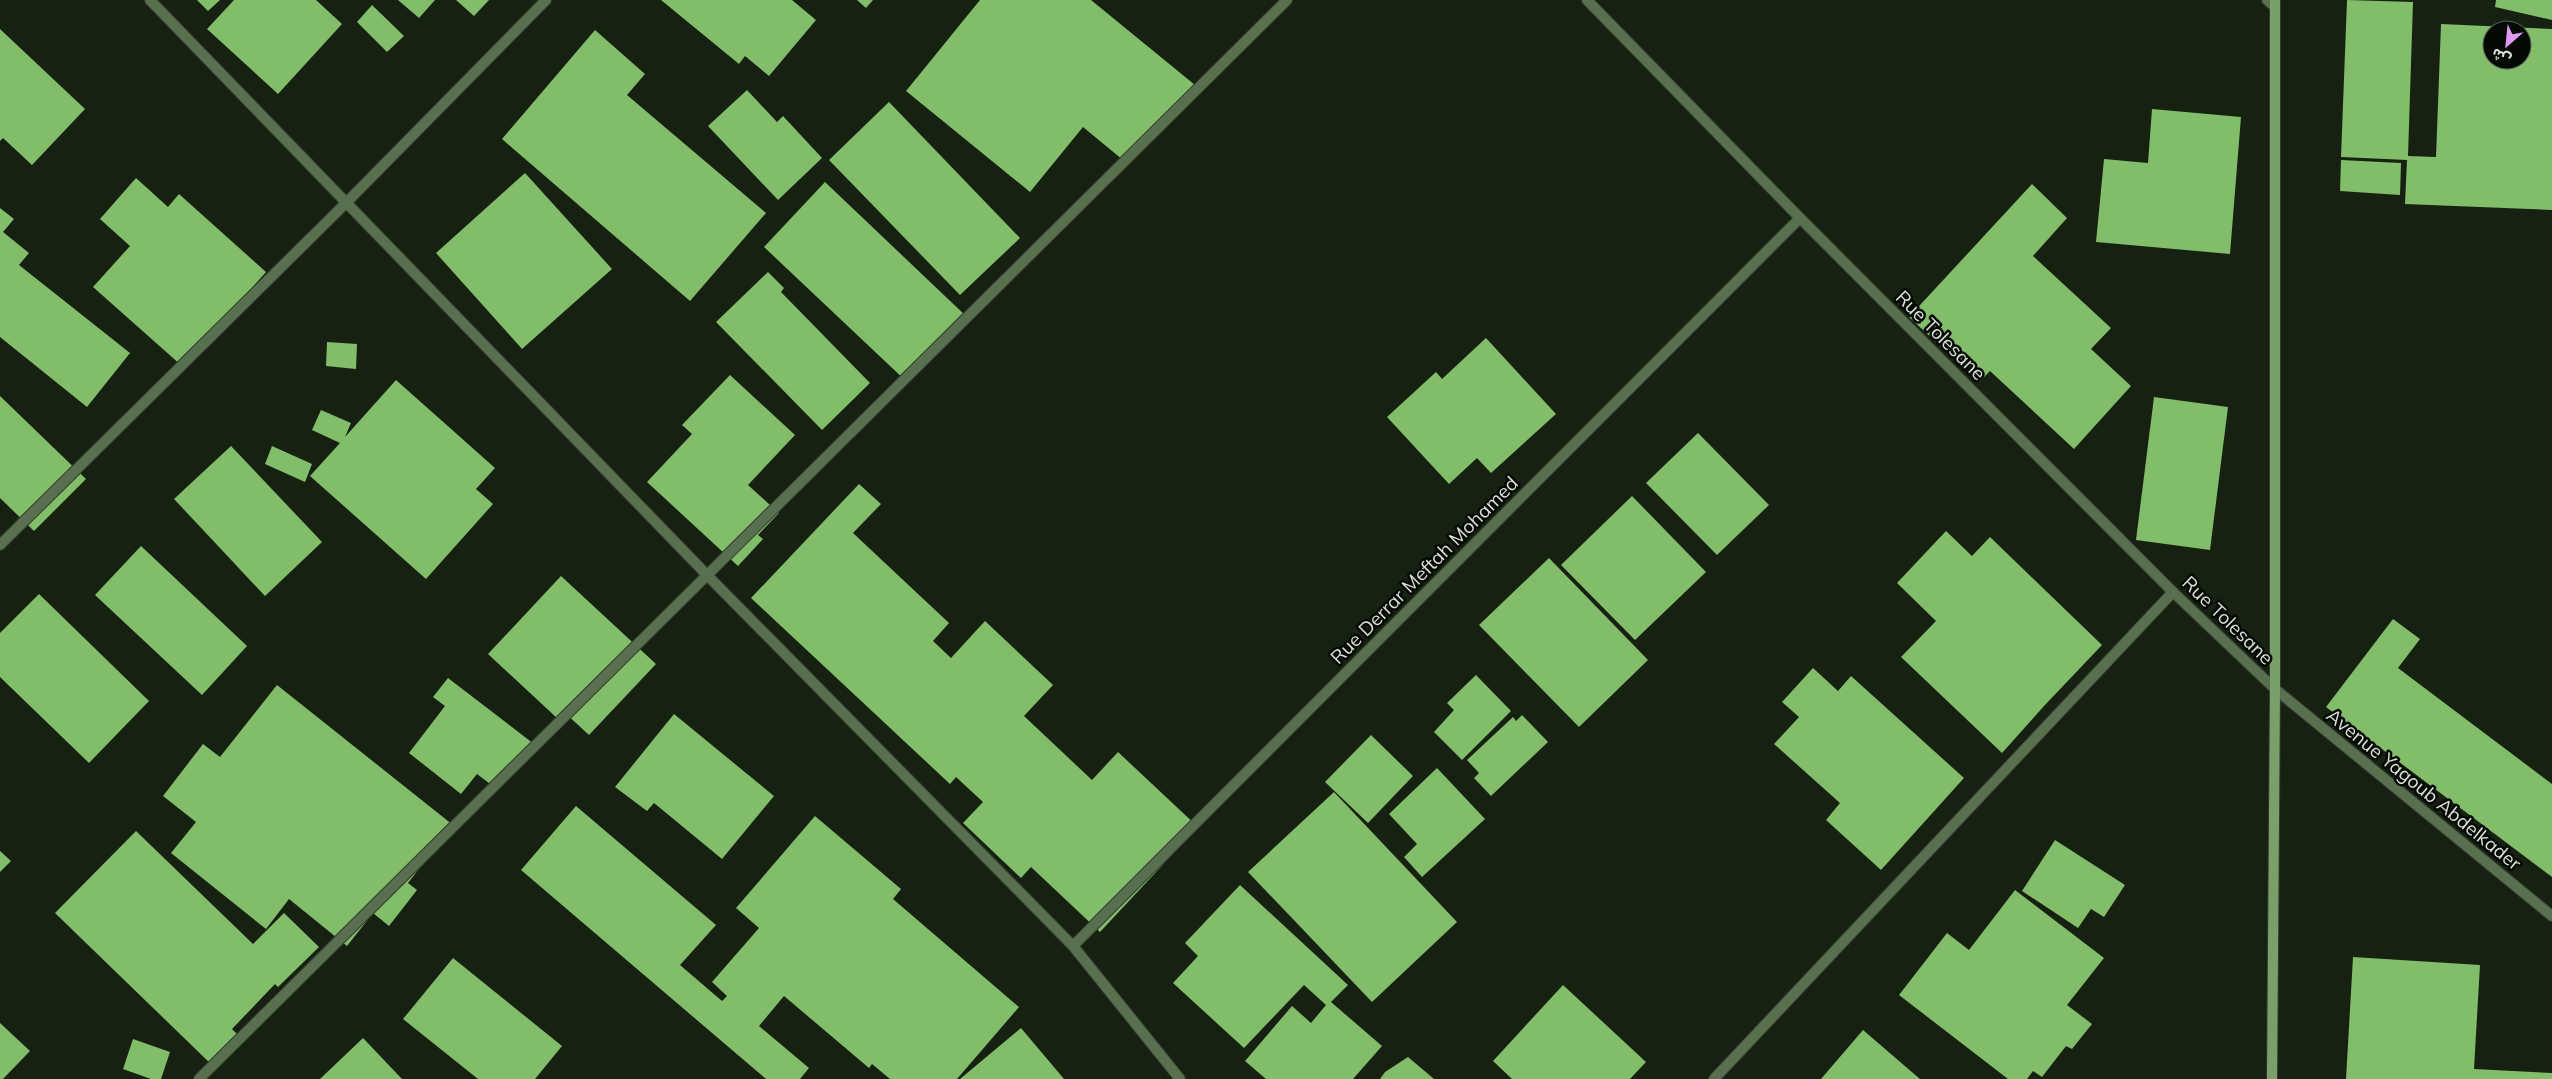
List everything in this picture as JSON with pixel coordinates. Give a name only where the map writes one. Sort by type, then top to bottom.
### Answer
[{"type":"main road","points":[[2272,2],[2275,689],[2272,1079]]},
{"type":"street","points":[[150,0],[708,576],[1073,946],[1180,1079]]},
{"type":"street","points":[[0,545],[346,204],[546,0]]},
{"type":"street","points":[[199,1079],[1287,0]]},
{"type":"street","name":"Rue Tolesane","points":[[1586,0],[1800,218],[2173,592],[2275,689]]},
{"type":"street","name":"Rue Derrar Meftah Mohamed","points":[[1073,946],[1800,218]]},
{"type":"street","points":[[1714,1079],[2173,592]]},
{"type":"street","name":"Avenue Yagoub Abdelkader","points":[[2275,689],[2552,916]]},
{"type":"building","points":[[197,0],[220,0],[208,11]]},
{"type":"building","points":[[234,0],[316,0],[342,24],[278,94],[207,29]]},
{"type":"building","points":[[398,0],[435,0],[419,18]]},
{"type":"building","points":[[456,0],[489,0],[474,16]]},
{"type":"building","points":[[661,0],[792,0],[816,20],[769,76],[745,56],[739,64]]},
{"type":"building","points":[[857,0],[873,0],[866,8]]},
{"type":"building","points":[[980,0],[1091,0],[1195,85],[1129,165],[1083,127],[1030,192],[906,91]]},
{"type":"building","points":[[2347,0],[2413,2],[2408,156],[2436,157],[2441,24],[2482,26],[2482,70],[2532,70],[2532,28],[2552,29],[2552,210],[2405,204],[2407,160],[2341,157]]},
{"type":"building","points":[[2496,0],[2552,0],[2552,20],[2495,7]]},
{"type":"building","points":[[372,5],[404,36],[387,52],[357,22]]},
{"type":"building","points":[[0,29],[85,109],[32,165],[3,138],[0,141]]},
{"type":"building","points":[[595,30],[645,74],[627,95],[766,213],[690,301],[502,139]]},
{"type":"building","points":[[747,90],[777,122],[783,116],[822,158],[778,200],[708,126]]},
{"type":"building","points":[[889,102],[1020,238],[960,295],[829,160]]},
{"type":"building","points":[[2152,109],[2241,117],[2230,254],[2096,242],[2104,159],[2148,163]]},
{"type":"building","points":[[2341,160],[2401,163],[2400,195],[2340,191]]},
{"type":"building","points":[[525,173],[612,269],[522,349],[436,253]]},
{"type":"building","points":[[136,178],[168,207],[179,194],[266,272],[182,366],[93,287],[130,246],[100,219]]},
{"type":"building","points":[[825,182],[967,317],[907,382],[764,247]]},
{"type":"building","points":[[2032,184],[2067,218],[2033,256],[2111,328],[2091,349],[2131,386],[2074,449],[1990,371],[1979,382],[1909,317]]},
{"type":"building","points":[[0,208],[14,219],[3,232],[29,253],[19,265],[130,353],[87,407],[0,337]]},
{"type":"building","points":[[768,272],[784,288],[781,292],[870,383],[822,430],[716,322]]},
{"type":"building","points":[[1486,338],[1556,414],[1491,473],[1477,458],[1449,484],[1387,417],[1436,372],[1442,379]]},
{"type":"building","points":[[327,342],[357,344],[356,369],[326,366]]},
{"type":"building","points":[[730,375],[795,435],[748,485],[779,513],[758,535],[763,539],[738,566],[647,482],[692,434],[682,425]]},
{"type":"building","points":[[396,380],[495,468],[476,489],[493,504],[426,579],[310,476],[340,443],[312,430],[321,410],[351,423],[345,437]]},
{"type":"building","points":[[0,396],[86,479],[34,531],[0,498]]},
{"type":"building","points":[[2154,397],[2228,407],[2210,550],[2136,540]]},
{"type":"building","points":[[1698,433],[1769,505],[1717,555],[1646,483]]},
{"type":"building","points":[[231,446],[322,542],[265,596],[174,499]]},
{"type":"building","points":[[272,446],[312,464],[305,482],[265,464]]},
{"type":"building","points":[[859,484],[881,504],[853,533],[949,623],[933,641],[951,658],[985,621],[1053,685],[1024,716],[1092,780],[1118,752],[1198,827],[1100,932],[1031,867],[1021,878],[963,823],[983,802],[956,777],[950,784],[751,598]]},
{"type":"building","points":[[1632,496],[1706,572],[1635,640],[1561,565]]},
{"type":"building","points":[[1946,531],[1972,556],[1990,537],[2102,645],[2002,753],[1901,657],[1936,621],[1897,583]]},
{"type":"building","points":[[141,546],[247,646],[202,695],[95,595]]},
{"type":"building","points":[[1549,558],[1648,660],[1579,727],[1479,625]]},
{"type":"building","points":[[561,576],[656,664],[589,735],[564,712],[558,719],[488,654]]},
{"type":"building","points":[[39,594],[149,701],[89,763],[0,677],[0,633]]},
{"type":"building","points":[[2393,619],[2420,639],[2398,668],[2552,784],[2552,877],[2326,707]]},
{"type":"building","points":[[1813,668],[1838,691],[1851,676],[1964,778],[1881,870],[1826,820],[1840,803],[1774,744],[1799,717],[1782,702]]},
{"type":"building","points":[[1476,675],[1511,711],[1462,760],[1434,732],[1454,710],[1447,703]]},
{"type":"building","points":[[448,678],[534,744],[498,790],[477,774],[461,794],[409,753],[445,706],[433,697]]},
{"type":"building","points":[[277,685],[453,825],[408,883],[417,890],[389,926],[373,913],[347,946],[289,899],[266,929],[171,853],[196,822],[163,796],[203,744],[220,757]]},
{"type":"building","points":[[674,714],[774,796],[722,859],[654,803],[647,811],[615,787]]},
{"type":"building","points":[[1522,715],[1548,742],[1491,796],[1474,778],[1479,773],[1467,760],[1513,717],[1516,721]]},
{"type":"building","points":[[1371,735],[1413,776],[1368,823],[1325,782]]},
{"type":"building","points":[[1437,768],[1485,819],[1422,877],[1404,857],[1417,844],[1389,814]]},
{"type":"building","points":[[1334,792],[1457,922],[1372,1002],[1248,872]]},
{"type":"building","points":[[576,806],[716,925],[680,965],[722,1001],[727,996],[712,982],[759,928],[736,908],[815,816],[901,889],[893,899],[1019,1007],[957,1079],[890,1079],[872,1064],[869,1068],[784,996],[759,1026],[809,1068],[800,1079],[766,1079],[521,870]]},
{"type":"building","points":[[136,831],[253,944],[284,913],[319,947],[278,987],[275,984],[232,1029],[241,1038],[213,1066],[55,913]]},
{"type":"building","points":[[2055,840],[2125,885],[2104,917],[2091,909],[2078,928],[2022,891]]},
{"type":"building","points":[[0,851],[11,861],[0,872]]},
{"type":"building","points":[[1240,885],[1348,985],[1331,1002],[1382,1046],[1353,1079],[1266,1079],[1245,1061],[1292,1006],[1311,1023],[1326,1005],[1304,985],[1244,1048],[1173,983],[1198,956],[1185,943]]},
{"type":"building","points":[[2015,890],[2104,958],[2067,1005],[2092,1024],[2072,1049],[2066,1046],[2042,1077],[2033,1071],[2027,1079],[2008,1079],[1899,995],[1947,933],[1969,950]]},
{"type":"building","points":[[2353,957],[2480,965],[2474,1069],[2552,1073],[2552,1079],[2346,1079]]},
{"type":"building","points":[[453,958],[562,1046],[535,1079],[478,1079],[403,1019]]},
{"type":"building","points":[[1563,985],[1646,1062],[1630,1079],[1512,1079],[1493,1061]]},
{"type":"building","points":[[0,1023],[30,1051],[3,1079],[0,1079]]},
{"type":"building","points":[[1021,1028],[1064,1079],[960,1079]]},
{"type":"building","points":[[1863,1030],[1920,1079],[1821,1079]]},
{"type":"building","points":[[363,1038],[402,1079],[320,1079]]},
{"type":"building","points":[[133,1039],[170,1052],[161,1079],[151,1079],[123,1069]]},
{"type":"building","points":[[1408,1057],[1434,1079],[1380,1079],[1385,1072]]}]
